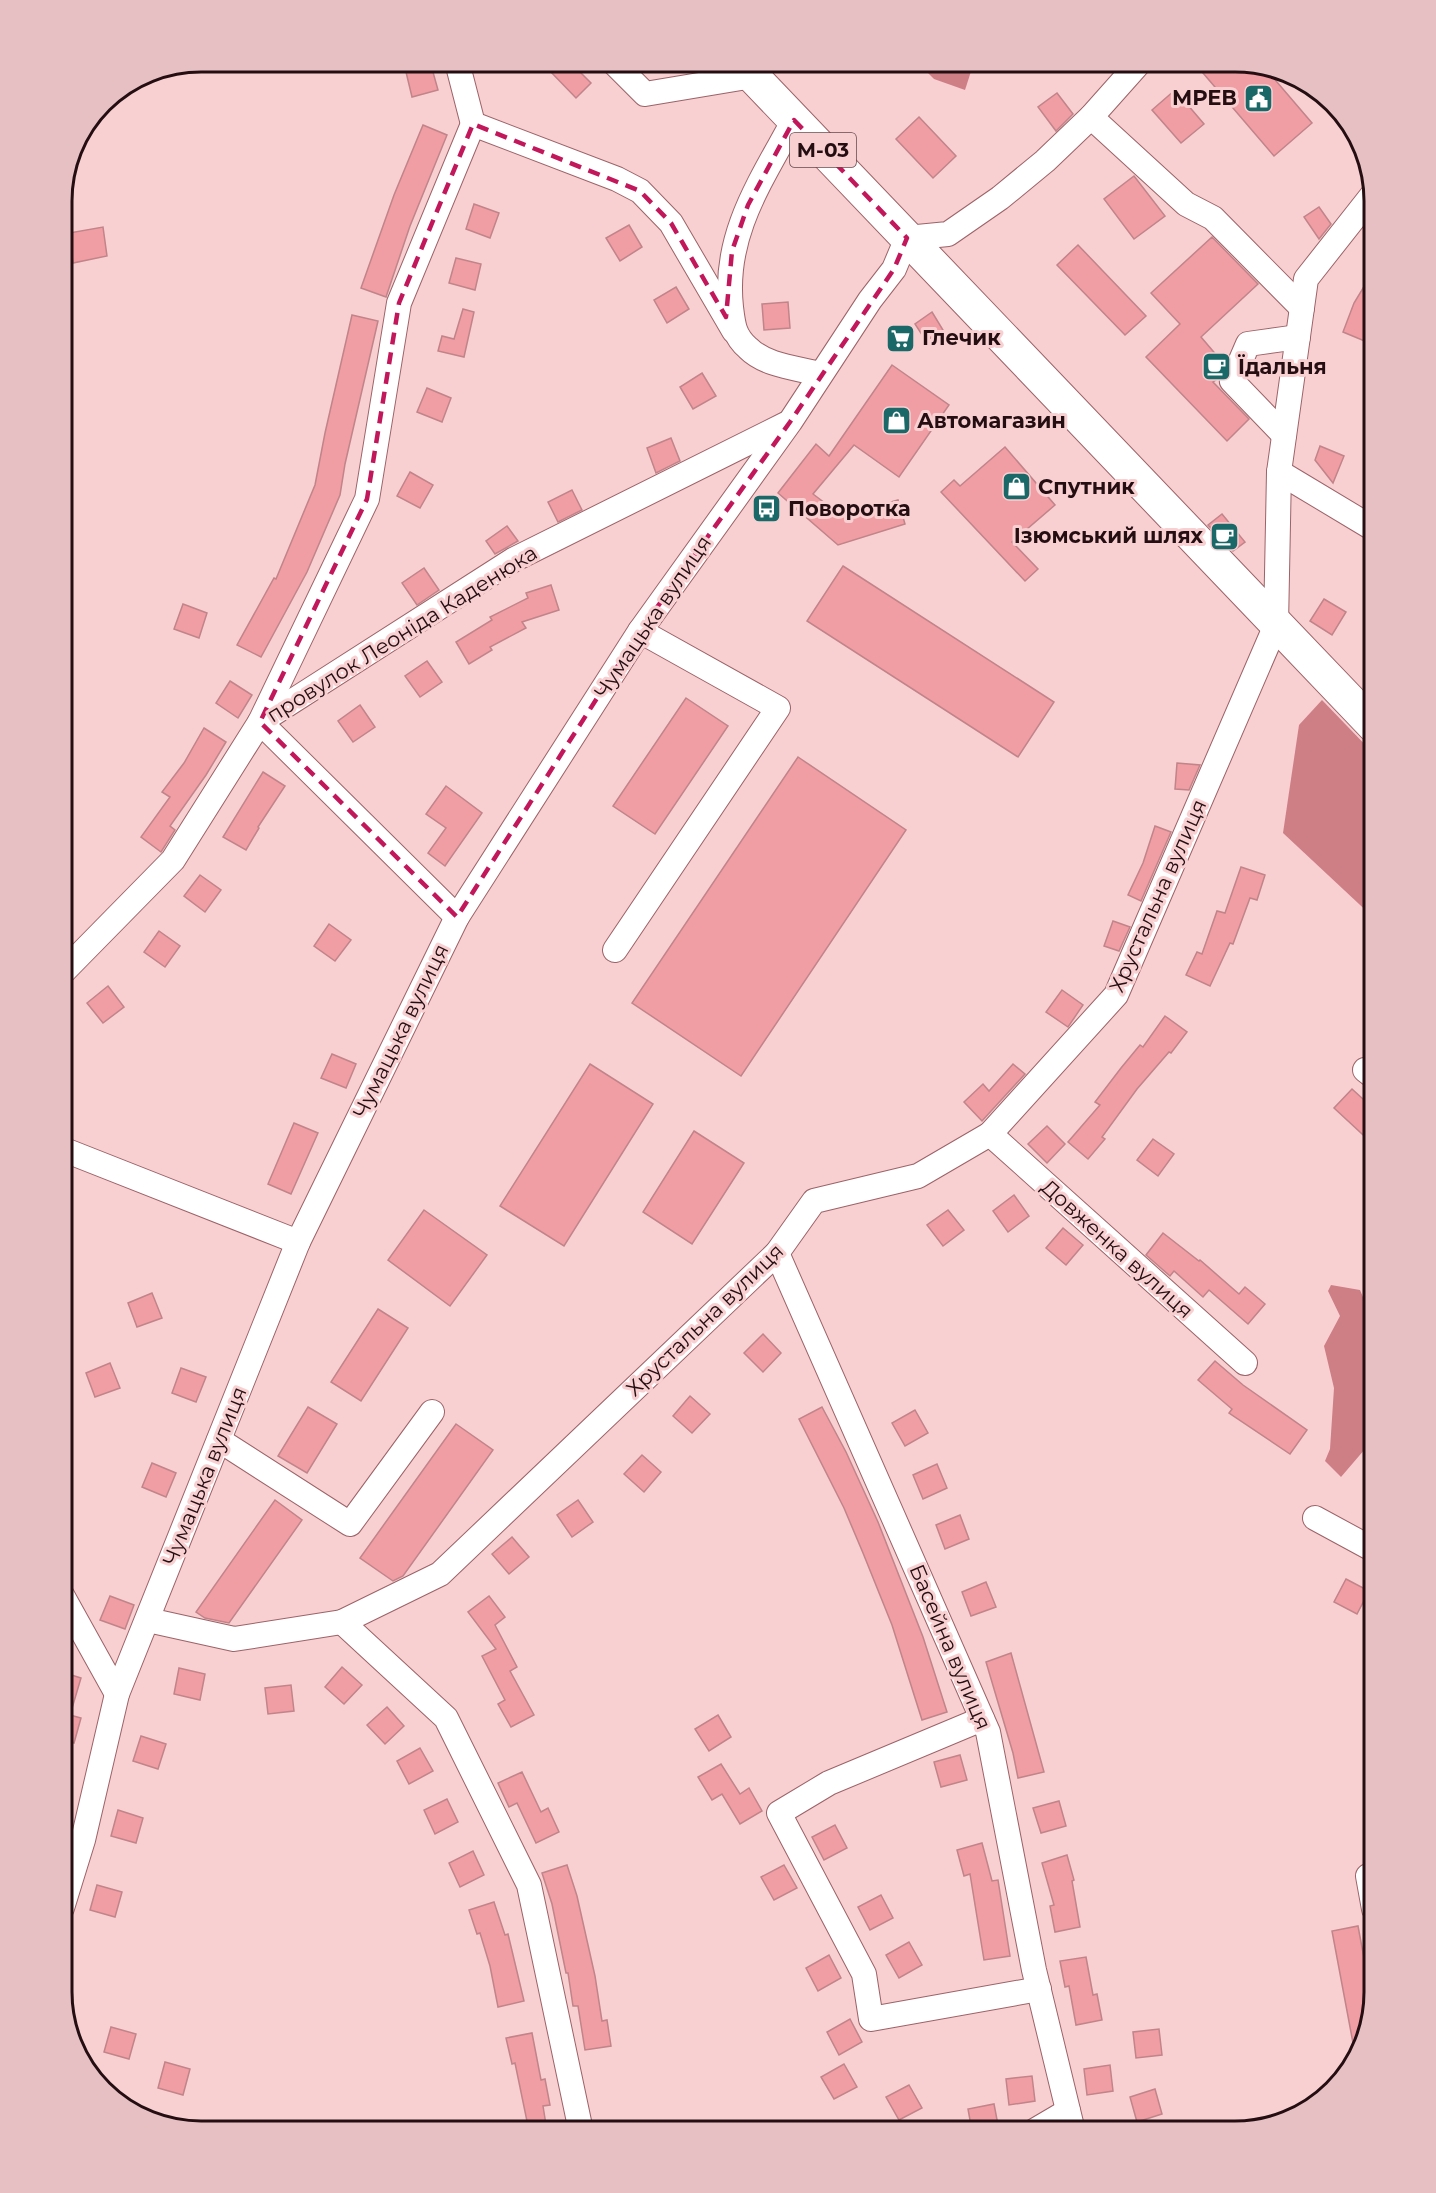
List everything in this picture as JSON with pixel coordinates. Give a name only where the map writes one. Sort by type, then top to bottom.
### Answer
[{"type":"highway","name":"М-03","points":[[749,72],[1364,716]]},
{"type":"street","points":[[72,963],[173,860],[260,722],[367,499],[399,303],[473,124],[460,72]]},
{"type":"street","points":[[623,72],[645,94],[734,72]]},
{"type":"street","points":[[907,238],[948,234],[1000,198],[1045,161],[1091,117],[1131,72]]},
{"type":"street","points":[[1091,117],[1186,204],[1213,218],[1302,308]]},
{"type":"street","points":[[734,331],[729,287],[732,251],[748,205],[794,120]]},
{"type":"street","points":[[473,124],[617,179],[640,191],[671,223],[734,331],[748,349],[769,361],[820,374]]},
{"type":"street","points":[[1276,625],[1279,472],[1306,279],[1364,204]]},
{"type":"street","name":"Чумацька вулиця","points":[[72,1876],[83,1840],[117,1694],[298,1242],[457,917],[640,631],[790,422],[820,374],[894,268],[907,238]]},
{"type":"street","points":[[1284,435],[1232,381],[1248,344],[1298,337]]},
{"type":"street","name":"провулок Леоніда Каденюка","points":[[457,917],[260,722],[513,560],[790,422]]},
{"type":"street","points":[[1279,472],[1364,523]]},
{"type":"street","name":"Хрустальна вулиця","points":[[148,1620],[234,1639],[342,1622],[440,1574],[777,1253],[814,1201],[918,1176],[990,1134],[1116,995],[1276,625]]},
{"type":"street","points":[[615,950],[778,708],[640,631]]},
{"type":"street","name":"Довженка вулиця","points":[[990,1134],[1245,1363]]},
{"type":"street","points":[[72,1153],[298,1242]]},
{"type":"street","name":"Басейна вулиця","points":[[777,1253],[988,1732],[1039,1989],[1071,2121]]},
{"type":"street","points":[[219,1440],[351,1524],[432,1412]]},
{"type":"street","points":[[1315,1518],[1364,1545]]},
{"type":"street","points":[[72,1613],[117,1694]]},
{"type":"street","points":[[342,1622],[446,1718],[529,1885],[579,2121]]},
{"type":"street","points":[[982,1719],[829,1783],[779,1813],[864,1974],[871,2019],[1039,1989]]},
{"type":"highlighted area","points":[[794,120],[907,238],[894,269],[790,422],[640,631],[457,917],[260,722],[367,499],[399,303],[473,124],[640,191],[671,223],[726,317],[732,251],[748,205]]},
{"type":"shaded area","points":[[927,72],[971,72],[965,90],[934,79]]},
{"type":"shaded area","points":[[1322,700],[1364,744],[1364,909],[1283,833],[1299,725]]},
{"type":"shaded area","points":[[1331,1285],[1360,1290],[1364,1299],[1364,1450],[1341,1477],[1325,1461],[1330,1449],[1334,1388],[1324,1346],[1340,1316],[1328,1291]]},
{"type":"building","points":[[406,72],[433,72],[438,90],[412,97]]},
{"type":"building","points":[[551,72],[580,72],[591,83],[576,98]]},
{"type":"building","name":"МРЕВ","points":[[1243,72],[1274,78],[1312,123],[1274,156],[1203,73]]},
{"type":"building","points":[[1175,90],[1204,124],[1181,143],[1152,110]]},
{"type":"building","points":[[1057,93],[1073,114],[1056,131],[1038,107]]},
{"type":"building","points":[[919,117],[956,156],[933,178],[896,139]]},
{"type":"building","points":[[423,125],[447,135],[410,226],[386,297],[361,288],[394,195]]},
{"type":"building","points":[[1134,176],[1165,216],[1134,239],[1104,199]]},
{"type":"building","points":[[474,204],[499,213],[490,238],[466,229]]},
{"type":"building","points":[[1319,207],[1331,224],[1319,239],[1304,217]]},
{"type":"building","points":[[629,225],[642,247],[620,261],[606,238]]},
{"type":"building","points":[[103,227],[107,256],[73,263],[72,232]]},
{"type":"building","points":[[1212,237],[1258,284],[1201,337],[1224,364],[1219,378],[1213,382],[1249,419],[1227,441],[1146,357],[1180,324],[1151,293]]},
{"type":"building","points":[[1078,245],[1146,316],[1125,335],[1057,265]]},
{"type":"building","points":[[456,258],[481,264],[475,290],[449,283]]},
{"type":"building","points":[[1364,286],[1364,341],[1343,332],[1354,303]]},
{"type":"building","points":[[676,287],[689,309],[667,323],[654,300]]},
{"type":"building","points":[[788,302],[790,328],[764,330],[762,304]]},
{"type":"building","points":[[463,309],[474,312],[464,357],[438,351],[442,336],[454,339]]},
{"type":"building","points":[[932,312],[943,330],[926,341],[915,324]]},
{"type":"building","points":[[352,315],[378,321],[340,495],[307,572],[261,657],[237,645],[274,578],[276,579],[315,485]]},
{"type":"building","points":[[892,365],[949,405],[899,477],[854,445],[813,494],[842,516],[898,500],[905,524],[838,545],[778,493],[816,444],[829,456]]},
{"type":"building","points":[[702,373],[716,396],[693,409],[680,387]]},
{"type":"building","points":[[427,388],[451,398],[442,422],[417,412]]},
{"type":"building","points":[[671,438],[680,461],[656,473],[647,448]]},
{"type":"building","points":[[1320,446],[1344,456],[1333,483],[1315,460]]},
{"type":"building","points":[[1005,447],[1055,505],[1012,542],[1038,569],[1025,581],[941,492],[954,480],[960,486]]},
{"type":"building","points":[[410,472],[433,485],[420,508],[397,496]]},
{"type":"building","points":[[572,490],[582,510],[558,522],[548,502]]},
{"type":"building","name":"Ізюмський шлях","points":[[1222,514],[1245,542],[1233,551],[1208,525]]},
{"type":"building","points":[[507,526],[518,541],[495,554],[486,541]]},
{"type":"building","points":[[843,566],[1054,702],[1018,757],[807,621]]},
{"type":"building","points":[[424,568],[439,590],[417,605],[402,583]]},
{"type":"building","points":[[551,585],[559,610],[522,622],[526,628],[490,647],[492,650],[469,664],[456,642],[492,620],[490,617],[528,598],[526,593]]},
{"type":"building","points":[[1324,599],[1346,612],[1332,635],[1310,621]]},
{"type":"building","points":[[183,604],[207,613],[199,638],[174,629]]},
{"type":"building","points":[[427,661],[442,682],[420,697],[405,676]]},
{"type":"building","points":[[230,681],[252,695],[238,718],[216,703]]},
{"type":"building","points":[[686,698],[728,726],[655,834],[613,806]]},
{"type":"building","points":[[360,705],[375,727],[353,742],[338,721]]},
{"type":"building","points":[[204,728],[226,742],[170,826],[175,830],[161,852],[141,837],[170,797],[162,792],[184,763]]},
{"type":"building","points":[[798,757],[906,830],[741,1076],[632,1003]]},
{"type":"building","points":[[1177,763],[1200,765],[1189,790],[1175,789]]},
{"type":"building","points":[[263,772],[285,786],[246,850],[223,837]]},
{"type":"building","points":[[446,786],[482,813],[445,866],[428,853],[446,828],[426,814]]},
{"type":"building","points":[[1155,826],[1171,832],[1141,901],[1128,895],[1143,863]]},
{"type":"building","points":[[1241,867],[1265,875],[1257,900],[1250,898],[1233,944],[1230,943],[1210,986],[1186,975],[1197,952],[1202,954],[1217,911],[1225,913]]},
{"type":"building","points":[[200,875],[221,890],[205,912],[184,896]]},
{"type":"building","points":[[1113,921],[1130,927],[1119,951],[1104,946]]},
{"type":"building","points":[[329,924],[351,940],[335,961],[314,946]]},
{"type":"building","points":[[159,931],[180,946],[165,967],[144,952]]},
{"type":"building","points":[[108,986],[124,1007],[103,1023],[87,1003]]},
{"type":"building","points":[[1062,990],[1083,1005],[1068,1027],[1046,1012]]},
{"type":"building","points":[[1165,1016],[1187,1032],[1171,1053],[1169,1052],[1137,1089],[1102,1137],[1105,1139],[1088,1159],[1068,1142],[1100,1105],[1095,1102],[1121,1068],[1140,1045],[1143,1047]]},
{"type":"building","points":[[332,1054],[356,1064],[346,1088],[321,1078]]},
{"type":"building","points":[[590,1064],[653,1104],[564,1246],[500,1206]]},
{"type":"building","points":[[1013,1064],[1025,1074],[982,1121],[964,1102],[983,1084],[989,1091]]},
{"type":"building","points":[[1352,1089],[1364,1100],[1364,1136],[1334,1108]]},
{"type":"building","points":[[294,1123],[318,1133],[291,1194],[268,1184]]},
{"type":"building","points":[[1047,1126],[1065,1144],[1047,1163],[1028,1144]]},
{"type":"building","points":[[694,1131],[744,1163],[692,1244],[643,1212]]},
{"type":"building","points":[[1153,1139],[1174,1154],[1158,1176],[1137,1160]]},
{"type":"building","points":[[1014,1195],[1029,1216],[1008,1232],[993,1211]]},
{"type":"building","points":[[424,1210],[487,1255],[450,1306],[388,1260]]},
{"type":"building","points":[[948,1210],[964,1230],[943,1246],[927,1225]]},
{"type":"building","points":[[1063,1228],[1083,1245],[1066,1265],[1046,1248]]},
{"type":"building","points":[[1163,1233],[1200,1260],[1239,1294],[1245,1287],[1265,1304],[1248,1324],[1209,1290],[1203,1297],[1174,1271],[1170,1276],[1146,1255]]},
{"type":"building","points":[[152,1293],[162,1318],[137,1327],[128,1303]]},
{"type":"building","points":[[378,1309],[408,1328],[361,1401],[331,1382]]},
{"type":"building","points":[[763,1334],[781,1353],[763,1372],[744,1353]]},
{"type":"building","points":[[1215,1361],[1243,1385],[1307,1430],[1290,1454],[1229,1413],[1232,1409],[1198,1380]]},
{"type":"building","points":[[110,1363],[120,1388],[95,1397],[86,1373]]},
{"type":"building","points":[[181,1368],[206,1377],[196,1402],[172,1393]]},
{"type":"building","points":[[690,1396],[710,1414],[692,1433],[673,1416]]},
{"type":"building","points":[[308,1407],[337,1424],[307,1473],[278,1456]]},
{"type":"building","points":[[822,1407],[846,1452],[878,1522],[923,1637],[947,1712],[922,1720],[892,1625],[863,1553],[844,1508],[799,1419]]},
{"type":"building","points":[[915,1410],[928,1433],[905,1446],[892,1423]]},
{"type":"building","points":[[456,1424],[493,1450],[403,1576],[393,1581],[360,1558]]},
{"type":"building","points":[[642,1455],[661,1472],[644,1492],[624,1474]]},
{"type":"building","points":[[152,1463],[176,1473],[166,1497],[142,1487]]},
{"type":"building","points":[[937,1464],[947,1488],[923,1499],[913,1475]]},
{"type":"building","points":[[275,1500],[302,1520],[229,1623],[205,1618],[196,1612]]},
{"type":"building","points":[[578,1500],[593,1522],[572,1537],[557,1515]]},
{"type":"building","points":[[960,1515],[969,1539],[945,1549],[936,1525]]},
{"type":"building","points":[[512,1537],[529,1557],[509,1574],[492,1554]]},
{"type":"building","points":[[1346,1579],[1364,1588],[1364,1601],[1357,1614],[1334,1602]]},
{"type":"building","points":[[986,1582],[996,1607],[971,1616],[962,1592]]},
{"type":"building","points":[[110,1596],[134,1605],[125,1629],[100,1620]]},
{"type":"building","points":[[489,1596],[505,1617],[495,1625],[517,1667],[510,1671],[534,1715],[511,1727],[498,1704],[505,1700],[482,1656],[496,1649],[468,1612]]},
{"type":"building","points":[[1011,1653],[1044,1772],[1018,1778],[1013,1753],[986,1662]]},
{"type":"building","points":[[342,1667],[362,1685],[344,1704],[325,1687]]},
{"type":"building","points":[[179,1668],[205,1674],[200,1700],[174,1694]]},
{"type":"building","points":[[72,1675],[81,1678],[72,1708]]},
{"type":"building","points":[[291,1685],[294,1711],[268,1714],[265,1688]]},
{"type":"building","points":[[387,1707],[404,1726],[385,1744],[367,1725]]},
{"type":"building","points":[[718,1715],[731,1737],[709,1751],[695,1729]]},
{"type":"building","points":[[72,1716],[81,1718],[74,1743],[72,1742]]},
{"type":"building","points":[[141,1736],[166,1744],[158,1769],[133,1761]]},
{"type":"building","points":[[420,1748],[433,1771],[409,1784],[397,1761]]},
{"type":"building","points":[[960,1755],[967,1780],[941,1787],[934,1762]]},
{"type":"building","points":[[721,1764],[740,1794],[749,1788],[762,1811],[740,1824],[722,1794],[712,1800],[698,1777]]},
{"type":"building","points":[[522,1772],[541,1812],[548,1808],[559,1832],[536,1843],[517,1803],[509,1807],[498,1783]]},
{"type":"building","points":[[447,1799],[458,1822],[435,1834],[424,1810]]},
{"type":"building","points":[[1059,1801],[1066,1826],[1041,1833],[1033,1808]]},
{"type":"building","points":[[118,1810],[143,1818],[136,1843],[111,1836]]},
{"type":"building","points":[[835,1825],[847,1848],[824,1860],[812,1837]]},
{"type":"building","points":[[982,1843],[992,1881],[998,1880],[1010,1956],[984,1960],[970,1874],[964,1876],[957,1850]]},
{"type":"building","points":[[473,1851],[484,1875],[460,1887],[449,1863]]},
{"type":"building","points":[[1067,1855],[1074,1880],[1072,1881],[1080,1927],[1055,1932],[1050,1906],[1054,1905],[1042,1863]]},
{"type":"building","points":[[567,1865],[577,1896],[595,1976],[602,2021],[607,2020],[611,2046],[585,2050],[578,2006],[573,2006],[552,1904],[542,1873]]},
{"type":"building","points":[[784,1865],[797,1888],[774,1900],[761,1877]]},
{"type":"building","points":[[97,1885],[122,1892],[115,1917],[90,1910]]},
{"type":"building","points":[[881,1895],[893,1918],[870,1930],[858,1907]]},
{"type":"building","points":[[494,1902],[505,1935],[508,1934],[524,2001],[498,2007],[490,1966],[480,1933],[477,1934],[469,1910]]},
{"type":"building","points":[[1358,1926],[1364,1958],[1364,1992],[1360,2025],[1353,2043],[1332,1931]]},
{"type":"building","points":[[909,1942],[922,1965],[899,1978],[886,1955]]},
{"type":"building","points":[[829,1955],[841,1978],[818,1991],[806,1968]]},
{"type":"building","points":[[1086,1957],[1093,1995],[1097,1994],[1102,2020],[1076,2025],[1069,1986],[1065,1987],[1060,1961]]},
{"type":"building","points":[[850,2019],[862,2042],[839,2055],[827,2032]]},
{"type":"building","points":[[111,2027],[136,2034],[129,2059],[104,2052]]},
{"type":"building","points":[[1159,2029],[1162,2055],[1136,2058],[1133,2032]]},
{"type":"building","points":[[532,2033],[541,2080],[545,2079],[550,2105],[543,2106],[545,2121],[527,2121],[515,2063],[512,2064],[506,2038]]},
{"type":"building","points":[[165,2062],[190,2069],[183,2095],[158,2088]]},
{"type":"building","points":[[844,2064],[857,2087],[834,2099],[821,2077]]},
{"type":"building","points":[[1110,2065],[1113,2091],[1087,2095],[1084,2069]]},
{"type":"building","points":[[1032,2076],[1035,2101],[1009,2105],[1006,2079]]},
{"type":"building","points":[[909,2085],[922,2108],[899,2120],[886,2097]]},
{"type":"building","points":[[1155,2089],[1162,2114],[1137,2121],[1130,2097]]},
{"type":"building","points":[[994,2104],[997,2121],[970,2121],[968,2109]]},
{"type":"place","name":"МРЕВ","points":[[1258,98]]},
{"type":"place","name":"Глечик","points":[[901,338]]},
{"type":"place","name":"Їдальня","points":[[1217,367]]},
{"type":"place","name":"Автомагазин","points":[[896,421]]},
{"type":"place","name":"Спутник","points":[[1017,487]]},
{"type":"place","name":"Поворотка","points":[[767,509]]},
{"type":"place","name":"Ізюмський шлях","points":[[1224,536]]}]
